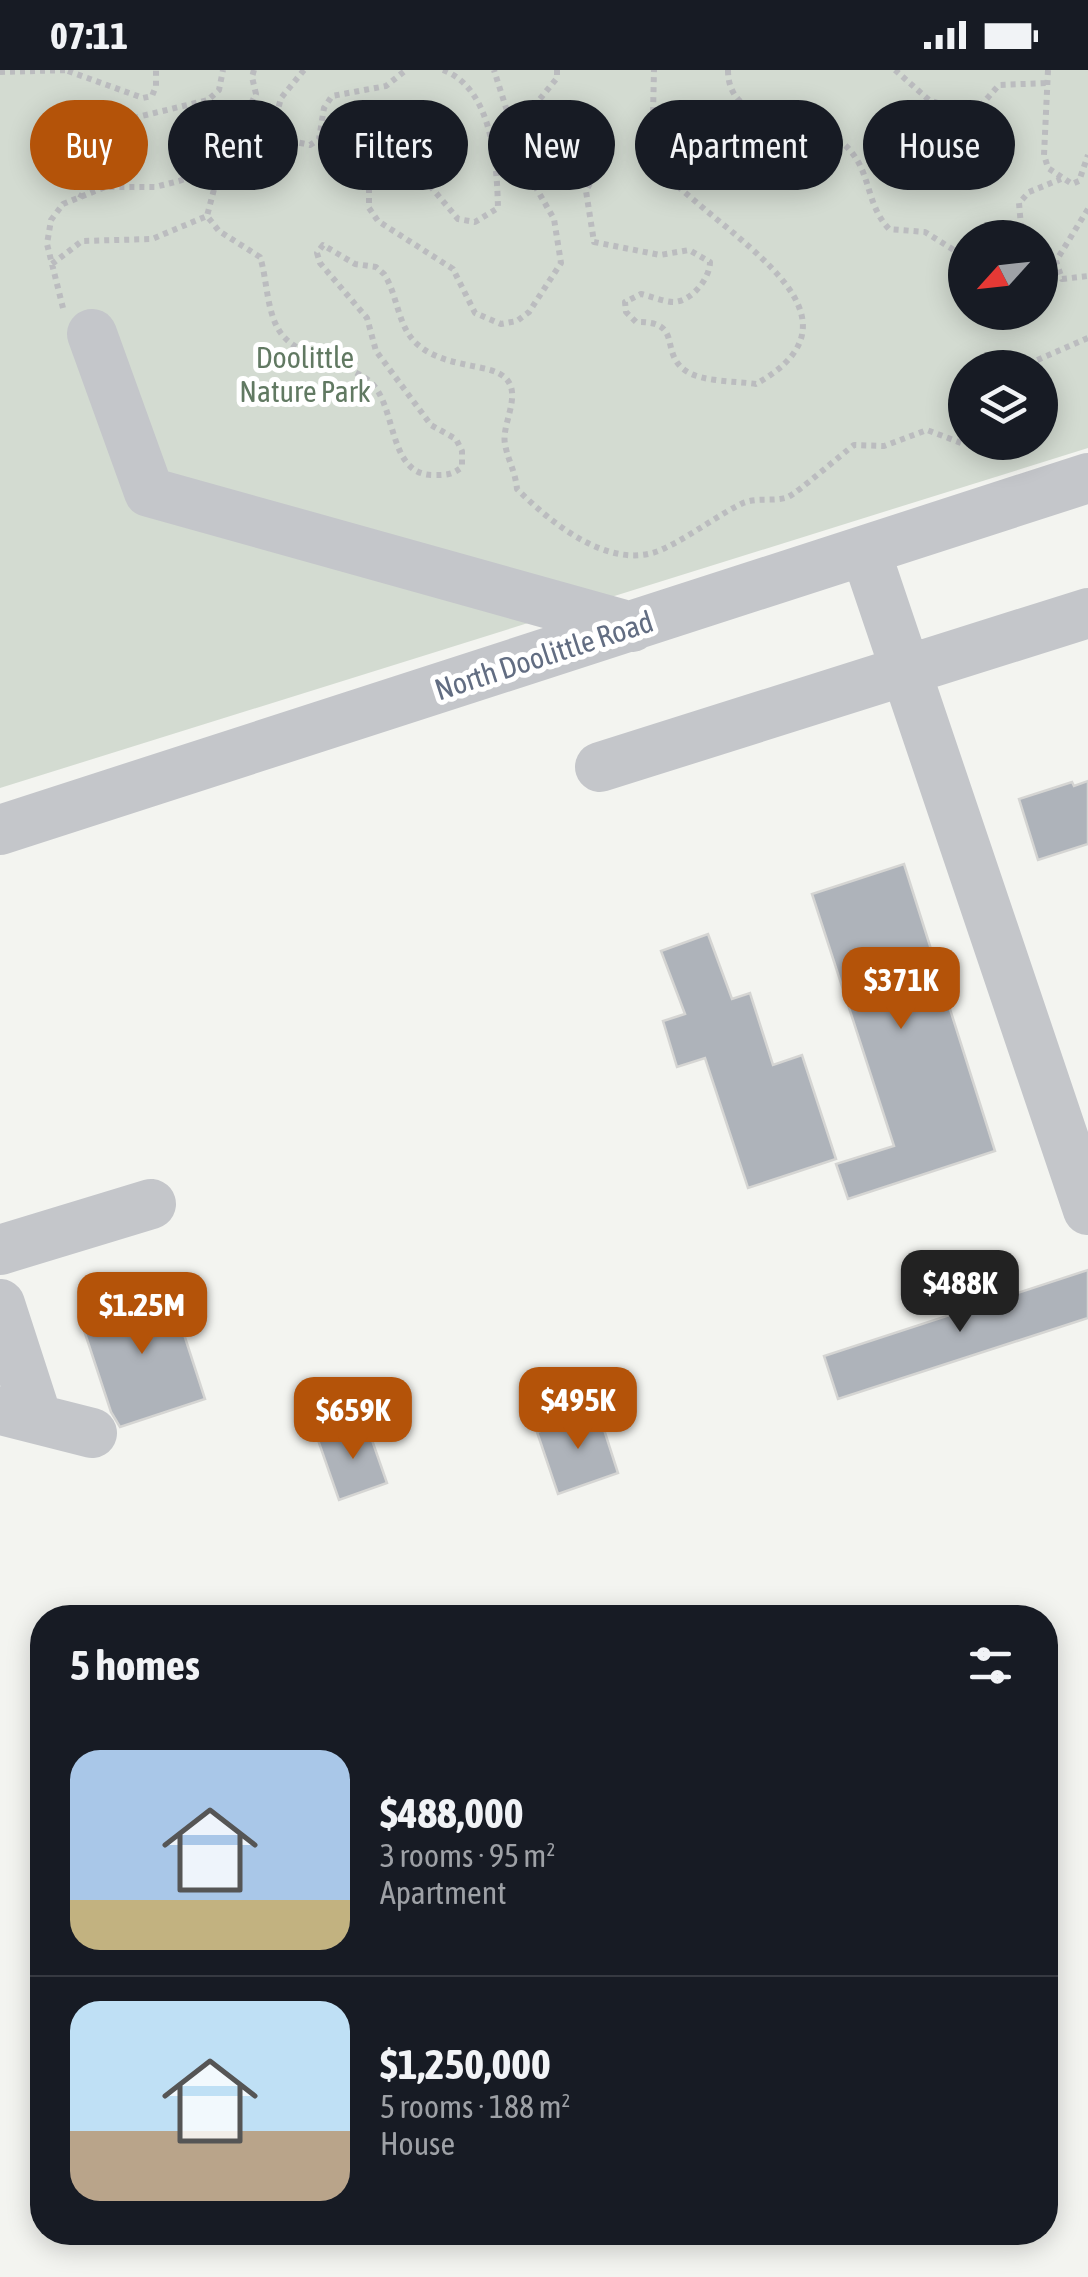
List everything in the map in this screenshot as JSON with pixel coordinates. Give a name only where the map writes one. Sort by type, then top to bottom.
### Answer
[{"type":"street","points":[[92,334],[149,492],[632,628]]},
{"type":"street","name":"North Doolittle Road","points":[[0,830],[866,553],[1088,478]]},
{"type":"street","points":[[866,553],[1088,1210]]},
{"type":"street","points":[[600,768],[1088,613]]},
{"type":"street","points":[[0,1250],[151,1204]]},
{"type":"street","points":[[0,1304],[18,1414],[92,1433]]},
{"type":"path","points":[[0,72],[70,71],[144,98],[152,96],[156,70]]},
{"type":"path","points":[[80,198],[121,121],[208,100],[219,90],[223,70]]},
{"type":"path","points":[[253,100],[254,70]]},
{"type":"path","points":[[280,100],[304,70]]},
{"type":"path","points":[[298,143],[310,146],[319,139],[324,108],[332,96],[386,86],[406,70]]},
{"type":"path","points":[[443,70],[459,76],[471,88],[496,153],[498,208],[475,222],[458,219],[415,168],[392,155],[369,170],[369,208],[378,221],[453,269],[476,313],[500,324],[517,321],[530,312],[562,263],[554,219],[531,178],[532,144],[507,111],[494,70]]},
{"type":"path","points":[[557,70],[557,78],[534,105],[537,113],[590,144],[602,158],[586,191],[594,242],[660,255],[689,250],[710,262],[710,271],[686,297],[674,302],[641,294],[625,302],[626,312],[636,322],[656,321],[665,328],[678,364],[690,374],[756,384],[794,352],[805,330],[802,305],[774,267],[657,169],[652,159],[654,70]]},
{"type":"path","points":[[728,70],[730,91],[746,109],[802,123],[834,136],[858,157],[870,183],[876,211],[889,229],[925,232],[948,246]]},
{"type":"path","points":[[895,70],[929,100],[966,113],[983,103],[998,84],[1047,83]]},
{"type":"path","points":[[1048,70],[1044,155],[1048,168],[1072,184],[1079,181],[1088,156]]},
{"type":"path","points":[[1020,220],[1019,203],[1029,192],[1061,179]]},
{"type":"path","points":[[92,334],[90,328],[70,336],[46,244],[50,220],[63,204],[105,187],[156,187],[168,183]]},
{"type":"path","points":[[207,216],[214,190]]},
{"type":"path","points":[[1088,208],[1056,262],[1062,279],[1088,276]]},
{"type":"path","points":[[52,264],[82,242],[152,240],[207,216]]},
{"type":"path","points":[[207,216],[219,230],[260,257],[274,323],[286,340],[343,364],[372,382],[386,403],[394,442],[407,462],[425,475],[452,475],[462,467],[462,451],[456,439],[431,425],[376,351],[367,318],[324,272],[318,252],[323,245],[355,264],[376,266],[391,285],[400,319],[413,341],[434,356],[490,369],[506,382],[515,404],[505,446],[515,464],[517,489],[532,504],[604,551],[630,558],[660,550],[744,503],[785,498],[854,445],[884,446],[927,430],[948,438]]},
{"type":"path","points":[[1058,351],[1088,338]]},
{"type":"green space","name":"Doolittle Nature Park","points":[[0,70],[1088,70],[1088,448],[1058,457],[1058,350],[948,350],[948,460],[1050,460],[0,788]]},
{"type":"building","points":[[1088,781],[1088,844],[1038,860],[1019,799],[1072,782],[1074,786]]},
{"type":"building","points":[[904,864],[995,1151],[848,1199],[836,1164],[894,1146],[812,894]]},
{"type":"building","points":[[708,934],[732,999],[750,993],[773,1065],[802,1055],[836,1159],[748,1188],[705,1058],[677,1067],[663,1021],[685,1014],[661,951]]},
{"type":"building","points":[[1088,1270],[1088,1318],[838,1399],[824,1356]]},
{"type":"building","points":[[168,1285],[205,1399],[120,1427],[111,1412],[79,1315]]},
{"type":"building","points":[[598,1411],[618,1473],[558,1494],[537,1432]]},
{"type":"building","points":[[366,1423],[387,1483],[339,1500],[318,1440]]}]
